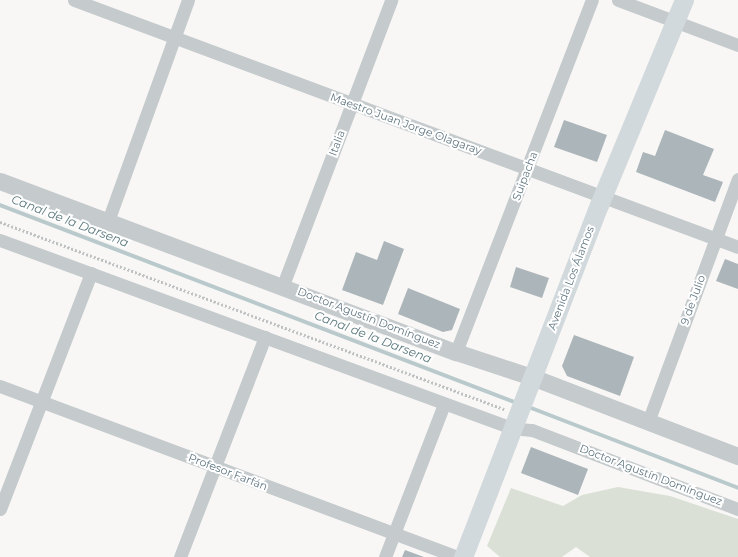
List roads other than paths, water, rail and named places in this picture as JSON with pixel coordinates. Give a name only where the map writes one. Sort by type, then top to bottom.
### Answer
[{"type":"main road","name":"Avenida Los Álamos","points":[[463,557],[511,420],[532,377],[684,0]]},
{"type":"street","name":"Maestro Juan Jorge Olagaray","points":[[74,0],[738,247]]},
{"type":"street","points":[[108,222],[188,0]]},
{"type":"street","name":"Italia","points":[[283,285],[390,0]]},
{"type":"street","name":"Suipacha","points":[[456,352],[528,169],[592,0]]},
{"type":"street","points":[[618,0],[738,45]]},
{"type":"street","name":"9 de Julio","points":[[648,422],[738,179]]},
{"type":"street","name":"Doctor Agustín Domínguez","points":[[0,181],[108,222],[283,285],[456,352],[532,377],[738,456]]},
{"type":"street","name":"Doctor Agustín Domínguez","points":[[0,240],[444,404],[511,420],[532,430],[738,508]]},
{"type":"street","points":[[0,509],[91,273]]},
{"type":"street","points":[[180,557],[265,337]]},
{"type":"street","name":"Profesor Farfán","points":[[0,386],[456,557]]},
{"type":"street","points":[[385,557],[444,404]]},
{"type":"waterway","name":"Canal de la Darsena","points":[[0,205],[517,403]]},
{"type":"waterway","name":"Canal de la Darsena","points":[[526,406],[738,488]]}]
